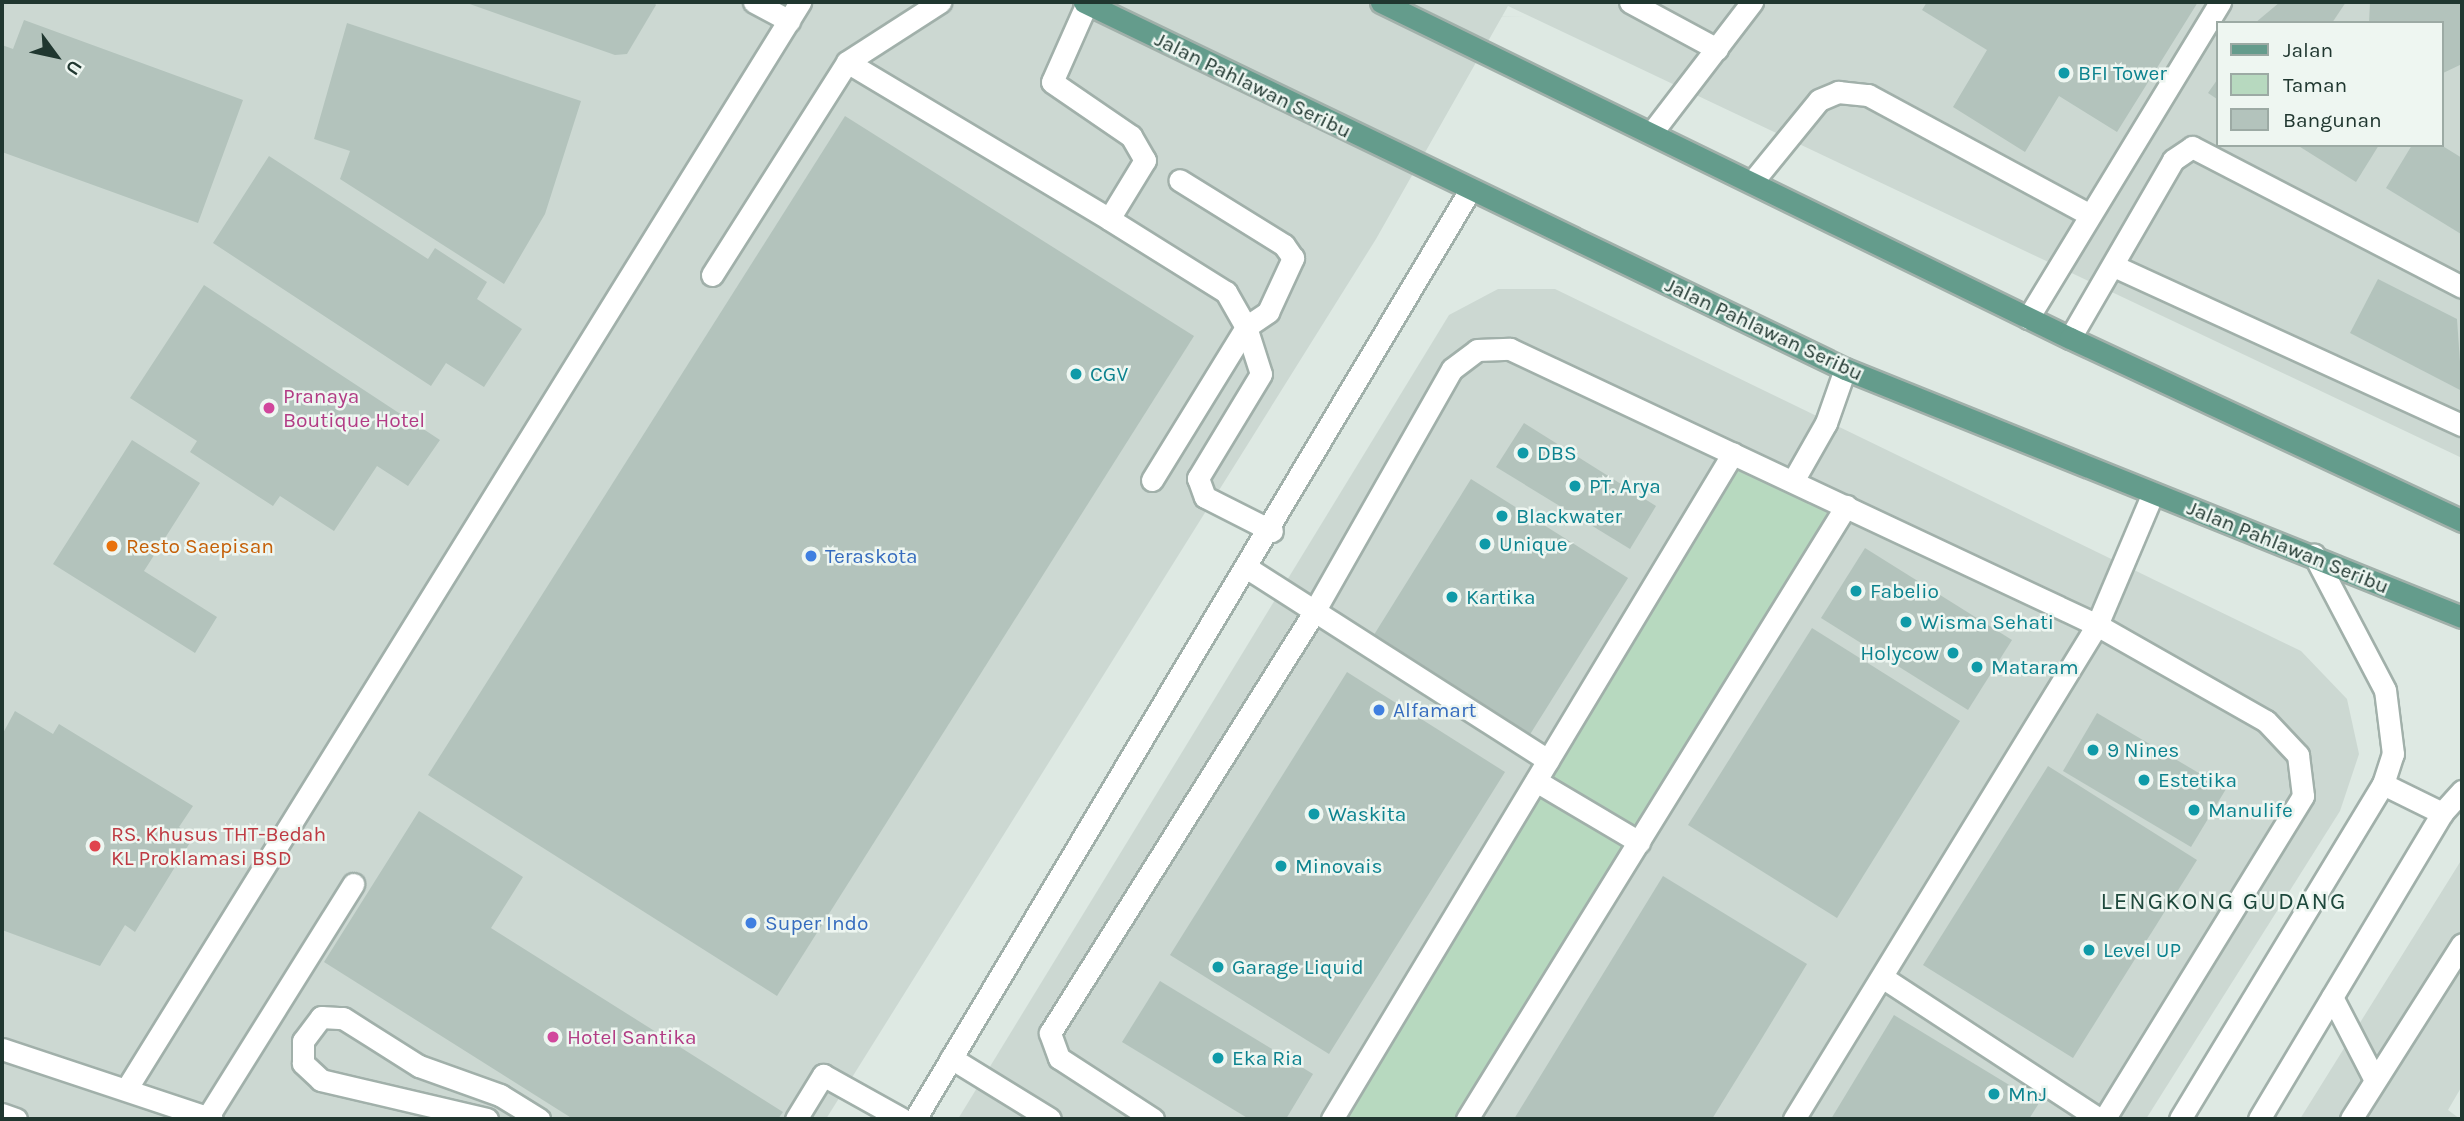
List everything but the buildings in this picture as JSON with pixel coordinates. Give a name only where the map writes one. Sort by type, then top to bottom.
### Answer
[{"type":"main road","name":"Jalan Pahlawan Seribu","points":[[1085,2],[1845,369],[2314,555],[2462,617]]},
{"type":"main road","points":[[1381,2],[1653,131],[2028,318],[2462,521]]},
{"type":"street","points":[[754,2],[789,21]]},
{"type":"street","points":[[127,1088],[800,2]]},
{"type":"street","points":[[712,275],[847,62],[940,2]]},
{"type":"street","points":[[1085,2],[1052,82],[1131,136],[1144,160],[1109,219]]},
{"type":"street","points":[[1630,2],[1717,49]]},
{"type":"street","points":[[1653,131],[1752,2]]},
{"type":"street","points":[[2028,318],[2220,2]]},
{"type":"street","points":[[847,62],[1226,292],[1246,327],[1261,374],[1198,478],[1205,498],[1272,531]]},
{"type":"street","points":[[1753,181],[1819,100],[1838,92],[1868,95],[2090,215]]},
{"type":"street","points":[[2070,338],[2114,266],[2172,160],[2193,146],[2462,287]]},
{"type":"street","points":[[1152,480],[1246,327],[1268,312],[1293,258],[1284,245],[1179,180]]},
{"type":"street","points":[[915,1119],[1272,531],[1470,190]]},
{"type":"street","points":[[2114,266],[2462,425]]},
{"type":"street","points":[[1153,1119],[1059,1058],[1050,1033],[1315,610],[1452,369],[1477,350],[1510,349],[2097,625],[2266,721],[2298,755],[2303,796],[2104,1119]]},
{"type":"street","points":[[1793,481],[1826,423],[1845,369]]},
{"type":"street","points":[[1332,1119],[1733,453]]},
{"type":"street","points":[[1794,1119],[2097,625],[2153,493]]},
{"type":"street","points":[[1467,1119],[1846,506]]},
{"type":"street","points":[[2180,1119],[2383,784],[2393,733],[2385,690],[2314,555]]},
{"type":"street","points":[[1249,569],[1548,760]]},
{"type":"street","points":[[1536,781],[1639,842]]},
{"type":"street","points":[[2383,784],[2442,813]]},
{"type":"street","points":[[2259,1119],[2442,813],[2462,791]]},
{"type":"street","points":[[2,1049],[127,1088],[209,1118],[353,884]]},
{"type":"street","points":[[2351,1119],[2462,944]]},
{"type":"street","points":[[1882,977],[2099,1119]]},
{"type":"street","points":[[2332,998],[2375,1080]]},
{"type":"street","points":[[487,1119],[397,1110],[321,1080],[303,1063],[303,1041],[321,1017],[343,1018],[419,1066],[500,1095],[539,1119]]},
{"type":"street","points":[[951,1058],[1051,1119]]},
{"type":"street","points":[[796,1119],[823,1075],[902,1119]]},
{"type":"street","points":[[2,1114],[16,1119]]},
{"type":"shaded area","points":[[2,2],[2462,2],[2462,458],[1508,6],[1376,239],[826,1119],[2,1119]]},
{"type":"shaded area","points":[[1498,289],[1555,289],[2301,651],[2347,699],[2359,754],[2340,811],[2146,1119],[958,1119],[1449,315]]},
{"type":"shaded area","points":[[2462,859],[2462,1086],[2448,1110],[2460,1119],[2300,1119]]},
{"type":"green space","points":[[1733,453],[1846,506],[1467,1119],[1332,1119]]},
{"type":"place","name":"BFI Tower","points":[[2064,73]]},
{"type":"place","name":"CGV","points":[[1076,374]]},
{"type":"place","name":"Pranaya Boutique Hotel","points":[[269,408]]},
{"type":"place","name":"DBS","points":[[1523,453]]},
{"type":"place","name":"PT. Arya","points":[[1575,486]]},
{"type":"place","name":"Blackwater","points":[[1502,516]]},
{"type":"place","name":"Unique","points":[[1485,544]]},
{"type":"place","name":"Resto Saepisan","points":[[112,546]]},
{"type":"place","name":"Teraskota","points":[[811,556]]},
{"type":"place","name":"Fabelio","points":[[1856,591]]},
{"type":"place","name":"Kartika","points":[[1452,597]]},
{"type":"place","name":"Wisma Sehati","points":[[1906,622]]},
{"type":"place","name":"Holycow","points":[[1953,653]]},
{"type":"place","name":"Mataram","points":[[1977,667]]},
{"type":"place","name":"Alfamart","points":[[1379,710]]},
{"type":"place","name":"9 Nines","points":[[2093,750]]},
{"type":"place","name":"Estetika","points":[[2144,780]]},
{"type":"place","name":"Manulife","points":[[2194,810]]},
{"type":"place","name":"Waskita","points":[[1314,814]]},
{"type":"place","name":"RS. Khusus THT-Bedah KL Proklamasi BSD","points":[[95,846]]},
{"type":"place","name":"Minovais","points":[[1281,866]]},
{"type":"place","name":"Super Indo","points":[[751,923]]},
{"type":"place","name":"Level UP","points":[[2089,950]]},
{"type":"place","name":"Garage Liquid","points":[[1218,967]]},
{"type":"place","name":"Hotel Santika","points":[[553,1037]]},
{"type":"place","name":"Eka Ria","points":[[1218,1058]]},
{"type":"place","name":"MnJ","points":[[1994,1094]]},
{"type":"district","name":"LENGKONG GUDANG","points":[[2224,902]]}]
